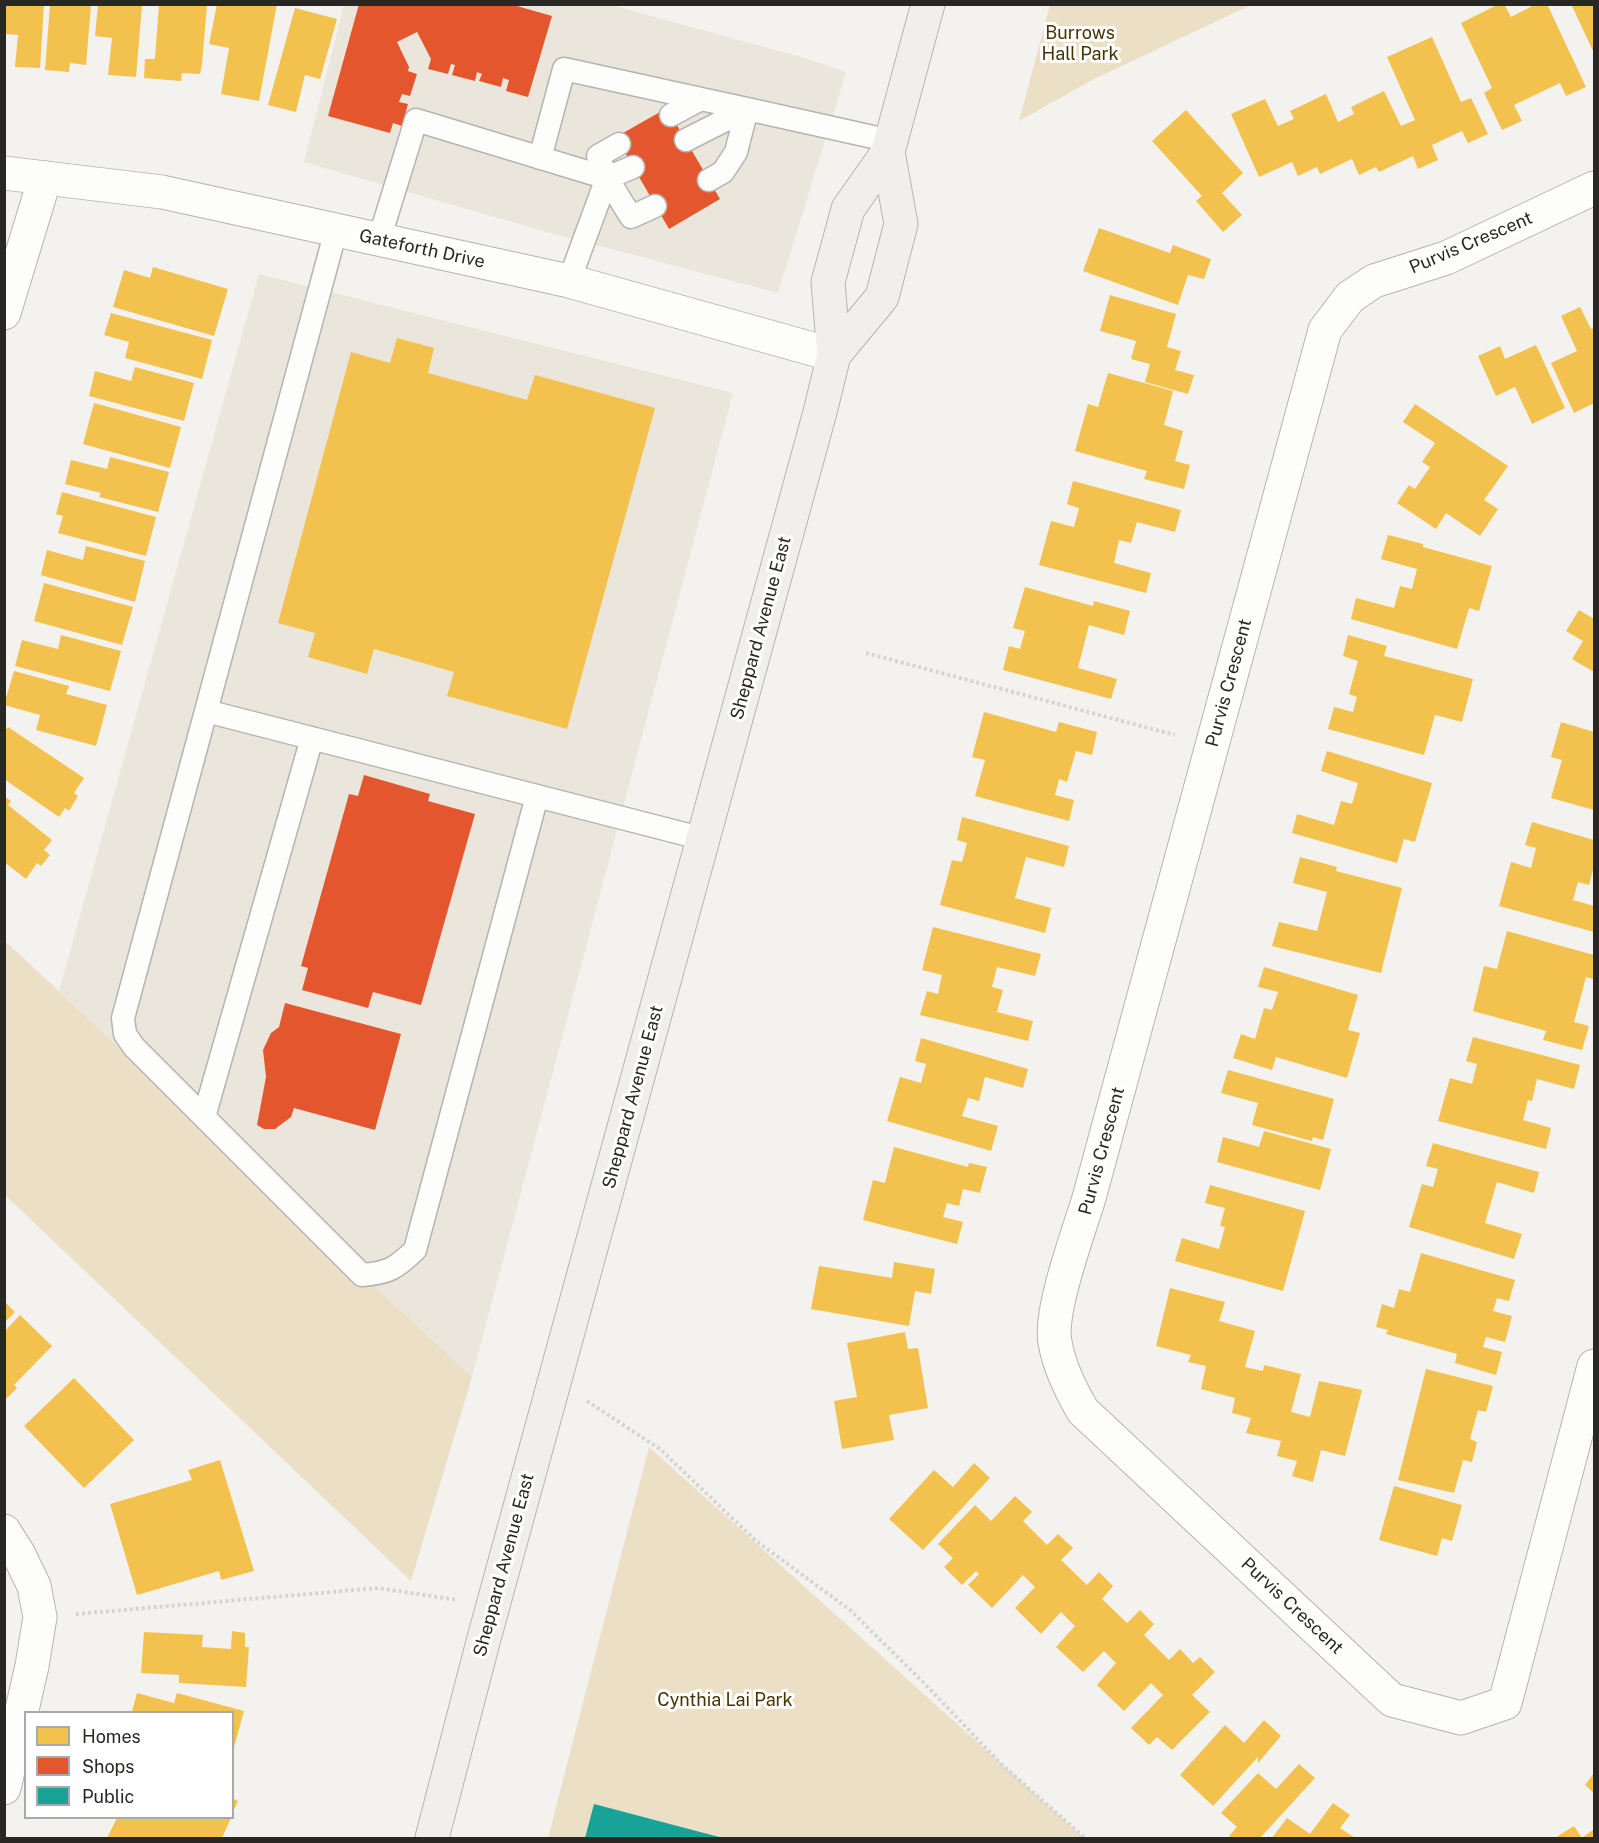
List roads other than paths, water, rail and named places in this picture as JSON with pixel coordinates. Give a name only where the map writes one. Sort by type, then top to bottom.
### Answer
[{"type":"main road","name":"Sheppard Avenue East","points":[[432,1839],[493,1606],[704,839],[834,354],[828,282],[848,209],[890,147],[928,4]]},
{"type":"main road","name":"Sheppard Avenue East","points":[[834,354],[882,297],[901,224],[890,147]]},
{"type":"street","name":"Gateforth Drive","points":[[4,173],[162,192],[569,282],[834,354]]},
{"type":"street","points":[[4,313],[45,178]]},
{"type":"street","name":"Purvis Crescent","points":[[1594,188],[1446,258],[1374,281],[1350,297],[1325,330],[1089,1198],[1057,1305],[1054,1340],[1069,1386],[1083,1411],[1392,1700],[1461,1718],[1504,1703],[1594,1366]]},
{"type":"street","points":[[4,1531],[34,1586],[40,1617],[32,1666],[4,1788]]},
{"type":"lane","points":[[540,158],[564,69],[747,109],[890,147]]},
{"type":"lane","points":[[671,115],[701,99]]},
{"type":"lane","points":[[686,140],[747,109]]},
{"type":"lane","points":[[709,180],[723,172],[736,152],[747,109]]},
{"type":"lane","points":[[379,240],[416,120],[607,178],[633,167]]},
{"type":"lane","points":[[619,144],[598,156],[607,178],[631,217],[655,206]]},
{"type":"lane","points":[[569,282],[607,178]]},
{"type":"lane","points":[[336,230],[123,1018],[125,1034],[134,1047],[362,1275],[377,1274],[396,1267],[415,1250],[537,796]]},
{"type":"lane","points":[[206,711],[704,839]]},
{"type":"lane","points":[[204,1117],[312,738]]},
{"type":"park label","name":"Burrows Hall Park","points":[[1080,43]]},
{"type":"park label","name":"Cynthia Lai Park","points":[[725,1700]]}]
